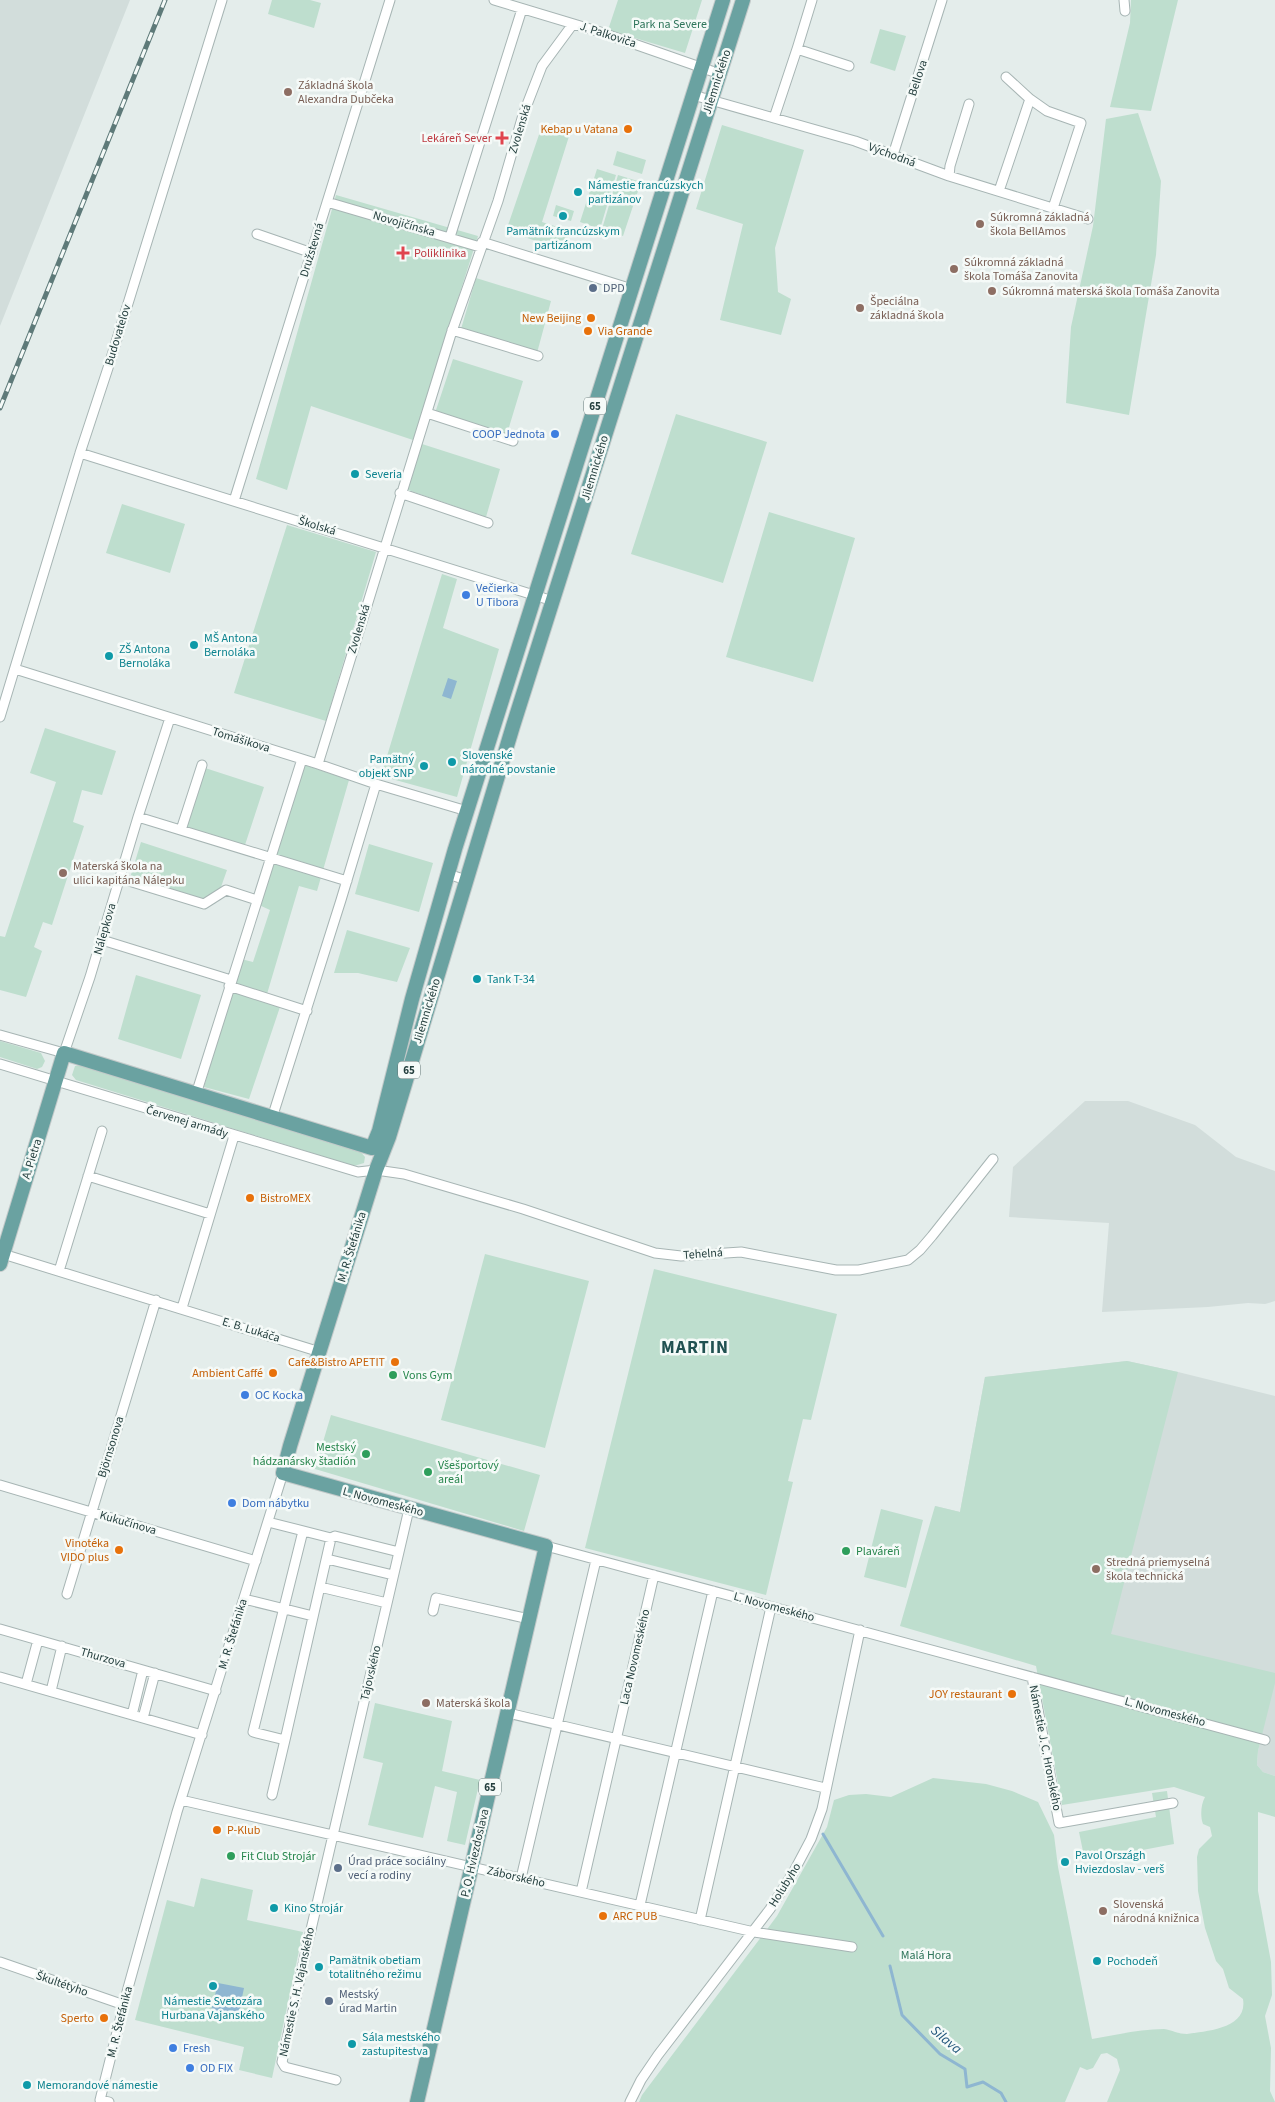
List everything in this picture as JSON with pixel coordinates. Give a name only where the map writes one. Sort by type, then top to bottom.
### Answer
[{"type":"main road","name":"Jilemnického","points":[[372,1148],[379,1132],[412,999],[467,811],[723,0]]},
{"type":"main road","name":"Jilemnického","points":[[376,1170],[392,1128],[466,880],[743,0]]},
{"type":"main road","points":[[64,1053],[372,1148],[376,1170]]},
{"type":"main road","name":"A. Pietra","points":[[2,1259],[64,1053]]},
{"type":"main road","name":"M. R. Štefánika","points":[[283,1473],[376,1170]]},
{"type":"main road","name":"L. Novomeského","points":[[283,1473],[546,1546]]},
{"type":"main road","name":"P. O. Hviezdoslava","points":[[417,2102],[546,1546]]},
{"type":"street","name":"Budovateľov","points":[[0,717],[80,453],[222,0]]},
{"type":"street","name":"Družstevná","points":[[234,501],[390,0]]},
{"type":"street","name":"J. Palkoviča","points":[[494,0],[720,74]]},
{"type":"street","points":[[774,118],[798,49],[812,0]]},
{"type":"street","name":"Bellova","points":[[893,155],[942,0]]},
{"type":"street","points":[[1124,0],[1125,11]]},
{"type":"street","points":[[450,237],[522,8]]},
{"type":"street","name":"Zvolenská","points":[[318,764],[400,493],[452,330],[481,244],[498,201],[534,83],[542,66],[572,24]]},
{"type":"street","points":[[798,49],[849,66]]},
{"type":"street","points":[[1006,77],[1030,99],[1047,110],[1081,123],[1053,208]]},
{"type":"street","name":"Východná","points":[[693,95],[855,141],[949,176],[1088,219]]},
{"type":"street","points":[[999,191],[1030,99]]},
{"type":"street","points":[[949,176],[950,166],[969,104]]},
{"type":"street","name":"Novojičínska","points":[[327,202],[481,244]]},
{"type":"street","points":[[257,234],[312,253]]},
{"type":"street","points":[[481,244],[632,289]]},
{"type":"street","points":[[452,330],[538,356]]},
{"type":"street","points":[[427,413],[512,441]]},
{"type":"street","name":"Školská","points":[[80,453],[553,601]]},
{"type":"street","points":[[400,493],[488,523]]},
{"type":"street","name":"Tomášikova","points":[[15,669],[376,784],[467,811]]},
{"type":"street","name":"Nálepkova","points":[[64,1053],[102,940],[119,878],[170,718]]},
{"type":"street","points":[[198,1095],[198,1088],[230,983],[302,759]]},
{"type":"street","points":[[181,830],[202,765]]},
{"type":"street","points":[[272,1118],[376,784]]},
{"type":"street","points":[[138,817],[347,881]]},
{"type":"street","points":[[448,874],[466,880]]},
{"type":"street","points":[[119,878],[204,904],[226,890],[257,900]]},
{"type":"street","points":[[102,940],[307,1010]]},
{"type":"street","points":[[0,1035],[64,1053]]},
{"type":"street","name":"Červenej armády","points":[[0,1064],[358,1172],[376,1170]]},
{"type":"street","points":[[59,1271],[102,1131]]},
{"type":"street","points":[[182,1308],[234,1136]]},
{"type":"street","name":"Tehelná","points":[[376,1170],[404,1174],[523,1209],[655,1253],[680,1256],[741,1252],[844,1270],[889,1265],[908,1260],[932,1236],[993,1160]]},
{"type":"street","points":[[88,1176],[210,1214]]},
{"type":"street","name":"E. B. Lukáča","points":[[2,1259],[59,1271],[320,1352]]},
{"type":"street","name":"Björnsonova","points":[[67,1594],[156,1300]]},
{"type":"street","name":"M. R. Štefánika","points":[[104,2101],[124,2005],[181,1800],[283,1473]]},
{"type":"street","name":"Kukučínova","points":[[0,1485],[256,1561]]},
{"type":"street","name":"Tajovského","points":[[333,1836],[409,1509]]},
{"type":"street","points":[[268,1522],[331,1538],[335,1536],[399,1552]]},
{"type":"street","points":[[286,1740],[254,1732],[282,1609],[303,1531]]},
{"type":"street","points":[[272,1795],[331,1538]]},
{"type":"street","name":"L. Novomeského","points":[[546,1546],[1265,1740]]},
{"type":"street","points":[[327,1559],[393,1575]]},
{"type":"street","points":[[521,1878],[596,1560]]},
{"type":"street","name":"Laca Novomeského","points":[[581,1892],[654,1575]]},
{"type":"street","points":[[320,1587],[387,1603]]},
{"type":"street","points":[[640,1905],[713,1591]]},
{"type":"street","points":[[433,1611],[436,1598],[529,1620]]},
{"type":"street","points":[[244,1600],[313,1616]]},
{"type":"street","points":[[700,1920],[771,1607]]},
{"type":"street","name":"Thurzova","points":[[0,1629],[216,1691]]},
{"type":"street","name":"Holubyho","points":[[630,2102],[640,2080],[658,2054],[754,1932],[786,1886],[808,1846],[818,1822],[860,1630]]},
{"type":"street","points":[[26,1684],[38,1640]]},
{"type":"street","points":[[51,1691],[62,1646]]},
{"type":"street","points":[[132,1714],[143,1670]]},
{"type":"street","points":[[143,1718],[155,1673]]},
{"type":"street","points":[[0,1677],[202,1735]]},
{"type":"street","name":"Námestie J. C. Hronského","points":[[1032,1677],[1059,1823],[1173,1803]]},
{"type":"street","points":[[508,1713],[825,1788]]},
{"type":"street","name":"Záborského","points":[[181,1800],[754,1932],[852,1947]]},
{"type":"street","name":"Námestie S. H. Vajanského","points":[[333,1836],[282,2062],[286,2067],[336,2080]]},
{"type":"street","name":"Škultétyho","points":[[0,1962],[124,2005]]},
{"type":"shaded area","points":[[0,0],[130,0],[0,326]]},
{"type":"shaded area","points":[[1085,1101],[1128,1101],[1195,1125],[1236,1157],[1275,1171],[1275,1301],[1265,1304],[1248,1303],[1208,1307],[1102,1312],[1109,1223],[1009,1217],[1013,1167]]},
{"type":"shaded area","name":"Stredná priemyselná škola technická","points":[[1127,1361],[1275,1396],[1275,1776],[1263,1772],[1257,1765],[1263,1728],[1044,1663],[935,1506],[960,1512],[985,1377]]},
{"type":"green space","points":[[272,0],[310,0],[321,3],[314,28],[268,14]]},
{"type":"green space","name":"Park na Severe","points":[[618,0],[702,0],[685,53],[608,30]]},
{"type":"green space","points":[[1131,0],[1178,0],[1151,111],[1110,107],[1130,23]]},
{"type":"green space","points":[[880,29],[906,36],[895,71],[870,63]]},
{"type":"green space","points":[[1138,113],[1161,181],[1156,255],[1129,415],[1066,403],[1071,327],[1093,226],[1106,119]]},
{"type":"green space","points":[[543,123],[571,130],[542,222],[570,231],[564,250],[506,231]]},
{"type":"green space","points":[[722,125],[804,150],[775,248],[778,292],[791,299],[781,335],[720,320],[743,224],[696,209]]},
{"type":"green space","points":[[617,151],[646,160],[642,174],[613,165]]},
{"type":"green space","points":[[597,169],[616,175],[600,229],[580,222]]},
{"type":"green space","points":[[618,175],[641,182],[623,236],[602,229]]},
{"type":"green space","points":[[336,195],[478,236],[413,440],[311,406],[287,490],[256,479]]},
{"type":"green space","points":[[556,205],[574,211],[571,221],[553,216]]},
{"type":"green space","points":[[476,278],[551,301],[537,353],[461,329]]},
{"type":"green space","points":[[453,359],[523,381],[506,437],[435,413]]},
{"type":"green space","points":[[676,414],[767,442],[723,583],[631,554]]},
{"type":"green space","points":[[422,444],[500,469],[486,517],[408,490]]},
{"type":"green space","points":[[122,504],[185,524],[170,573],[106,553]]},
{"type":"green space","points":[[769,512],[855,538],[813,682],[726,657]]},
{"type":"green space","points":[[287,525],[376,552],[326,721],[234,693]]},
{"type":"green space","points":[[442,574],[457,579],[443,628],[499,649],[457,797],[381,776]]},
{"type":"green space","points":[[45,728],[116,751],[102,795],[82,790],[73,822],[84,826],[52,925],[43,922],[34,947],[42,951],[26,997],[0,990],[0,936],[5,937],[56,782],[30,773]]},
{"type":"green space","points":[[305,765],[349,780],[317,891],[299,886],[267,994],[235,983],[241,959],[253,962],[270,910],[259,905]]},
{"type":"green space","points":[[202,767],[264,787],[243,851],[180,829]]},
{"type":"green space","points":[[141,842],[227,870],[215,904],[130,878]]},
{"type":"green space","points":[[369,844],[433,863],[419,912],[355,894]]},
{"type":"green space","points":[[347,930],[410,948],[397,982],[358,973],[334,973]]},
{"type":"green space","points":[[136,975],[201,995],[181,1059],[118,1039]]},
{"type":"green space","points":[[232,992],[280,1007],[249,1099],[204,1087]]},
{"type":"green space","points":[[0,1041],[41,1053],[45,1061],[42,1067],[37,1069],[0,1057]]},
{"type":"green space","points":[[82,1065],[359,1150],[365,1157],[364,1163],[354,1166],[76,1080],[72,1075],[75,1066]]},
{"type":"green space","points":[[485,1254],[589,1281],[545,1448],[441,1420]]},
{"type":"green space","points":[[654,1269],[837,1314],[811,1420],[803,1419],[788,1481],[793,1482],[766,1595],[585,1548]]},
{"type":"green space","name":"Malá Hora","points":[[1127,1361],[1178,1372],[1111,1634],[1275,1673],[1275,1683],[1258,1751],[1257,1765],[1263,1772],[1275,1776],[1275,1817],[1258,1812],[1258,1891],[1271,1962],[1272,1995],[1265,2016],[1271,2048],[1270,2091],[1275,2102],[1107,2102],[1120,2070],[1117,2059],[1107,2053],[1101,2054],[1093,2068],[1087,2070],[1080,2067],[1065,2102],[639,2102],[642,2095],[777,1916],[827,1827],[834,1800],[849,1795],[866,1794],[891,1797],[933,1778],[986,1784],[1012,1791],[1038,1802],[1054,1835],[1058,1867],[1092,2039],[1155,2029],[1187,2034],[1214,2030],[1224,2027],[1239,2017],[1243,2009],[1243,1999],[1229,1988],[1223,1969],[1216,1961],[1205,1928],[1198,1891],[1197,1857],[1199,1849],[1212,1836],[1210,1827],[1203,1824],[1202,1821],[1201,1814],[1205,1797],[1174,1787],[1062,1805],[1036,1666],[900,1626],[935,1506],[960,1512],[985,1377]]},
{"type":"green space","name":"Všešportový areál","points":[[331,1415],[540,1475],[524,1531],[315,1469]]},
{"type":"green space","points":[[881,1509],[923,1520],[906,1588],[864,1577]]},
{"type":"green space","points":[[375,1703],[452,1721],[442,1771],[480,1780],[465,1845],[447,1841],[457,1792],[435,1786],[423,1838],[368,1825],[383,1763],[363,1758]]},
{"type":"green space","points":[[1167,1791],[1174,1844],[1085,1861],[1079,1832],[1156,1817],[1152,1793]]},
{"type":"green space","points":[[201,1878],[253,1890],[247,1920],[303,1932],[272,2078],[239,2070],[244,2047],[135,2020],[167,1900],[194,1907]]},
{"type":"water","points":[[448,678],[457,681],[451,699],[442,696]]},
{"type":"water","points":[[218,1983],[244,1988],[238,2017],[211,2011]]},
{"type":"waterway","name":"Silava","points":[[823,1834],[883,1936]]},
{"type":"waterway","name":"Silava","points":[[890,1966],[902,2015],[940,2054],[965,2069],[967,2087],[983,2082],[1001,2093],[1006,2102]]},
{"type":"railway","points":[[0,408],[165,0]]},
{"type":"place","name":"Základná škola Alexandra Dubčeka","points":[[288,92]]},
{"type":"place","name":"Kebap u Vatana","points":[[628,129]]},
{"type":"place","name":"Lekáreň Sever","points":[[502,138]]},
{"type":"place","name":"Námestie francúzskych partizánov","points":[[578,192]]},
{"type":"place","name":"Pamätník francúzskym partizánom","points":[[563,216]]},
{"type":"place","name":"Súkromná základná škola BellAmos","points":[[980,224]]},
{"type":"place","name":"Poliklinika","points":[[403,253]]},
{"type":"place","name":"Súkromná základná škola Tomáša Zanovita","points":[[954,269]]},
{"type":"place","name":"DPD","points":[[593,288]]},
{"type":"place","name":"Súkromná materská škola Tomáša Zanovita","points":[[992,291]]},
{"type":"place","name":"Špeciálna základná škola","points":[[860,308]]},
{"type":"place","name":"New Beijing","points":[[591,318]]},
{"type":"place","name":"Via Grande","points":[[588,331]]},
{"type":"place","name":"COOP Jednota","points":[[555,434]]},
{"type":"place","name":"Severia","points":[[355,474]]},
{"type":"place","name":"Večierka U Tibora","points":[[466,595]]},
{"type":"place","name":"MŠ Antona Bernoláka","points":[[194,645]]},
{"type":"place","name":"ZŠ Antona Bernoláka","points":[[109,656]]},
{"type":"place","name":"Slovenské národné povstanie","points":[[452,762]]},
{"type":"place","name":"Pamätný objekt SNP","points":[[424,766]]},
{"type":"place","name":"Materská škola na ulici kapitána Nálepku","points":[[63,873]]},
{"type":"place","name":"Tank T-34","points":[[477,979]]},
{"type":"place","name":"BistroMEX","points":[[250,1198]]},
{"type":"place","name":"Cafe&Bistro APETIT","points":[[395,1362]]},
{"type":"place","name":"Ambient Caffé","points":[[273,1373]]},
{"type":"place","name":"Vons Gym","points":[[393,1375]]},
{"type":"place","name":"OC Kocka","points":[[245,1395]]},
{"type":"place","name":"Mestský hádzanársky štadión","points":[[366,1454]]},
{"type":"place","name":"Všešportový areál","points":[[428,1472]]},
{"type":"place","name":"Dom nábytku","points":[[232,1503]]},
{"type":"place","name":"Vinotéka VIDO plus","points":[[119,1550]]},
{"type":"place","name":"Plaváreň","points":[[846,1551]]},
{"type":"place","name":"Stredná priemyselná škola technická","points":[[1096,1569]]},
{"type":"place","name":"JOY restaurant","points":[[1012,1694]]},
{"type":"place","name":"Materská škola","points":[[426,1703]]},
{"type":"place","name":"P-Klub","points":[[217,1830]]},
{"type":"place","name":"Fit Club Strojár","points":[[231,1856]]},
{"type":"place","name":"Pavol Országh Hviezdoslav - verš","points":[[1065,1862]]},
{"type":"place","name":"Úrad práce sociálny vecí a rodiny","points":[[338,1868]]},
{"type":"place","name":"Kino Strojár","points":[[274,1908]]},
{"type":"place","name":"Slovenská národná knižnica","points":[[1103,1911]]},
{"type":"place","name":"ARC PUB","points":[[603,1916]]},
{"type":"place","name":"Pochodeň","points":[[1097,1961]]},
{"type":"place","name":"Pamätnik obetiam totalitného režimu","points":[[319,1967]]},
{"type":"place","name":"Námestie Svetozára Hurbana Vajanského","points":[[213,1986]]},
{"type":"place","name":"Mestský úrad Martin","points":[[329,2001]]},
{"type":"place","name":"Sperto","points":[[104,2018]]},
{"type":"place","name":"Sála mestského zastupitestva","points":[[352,2044]]},
{"type":"place","name":"Fresh","points":[[173,2048]]},
{"type":"place","name":"OD FIX","points":[[190,2068]]},
{"type":"place","name":"Memorandové námestie","points":[[27,2085]]},
{"type":"district","name":"MARTIN","points":[[695,1347]]}]
